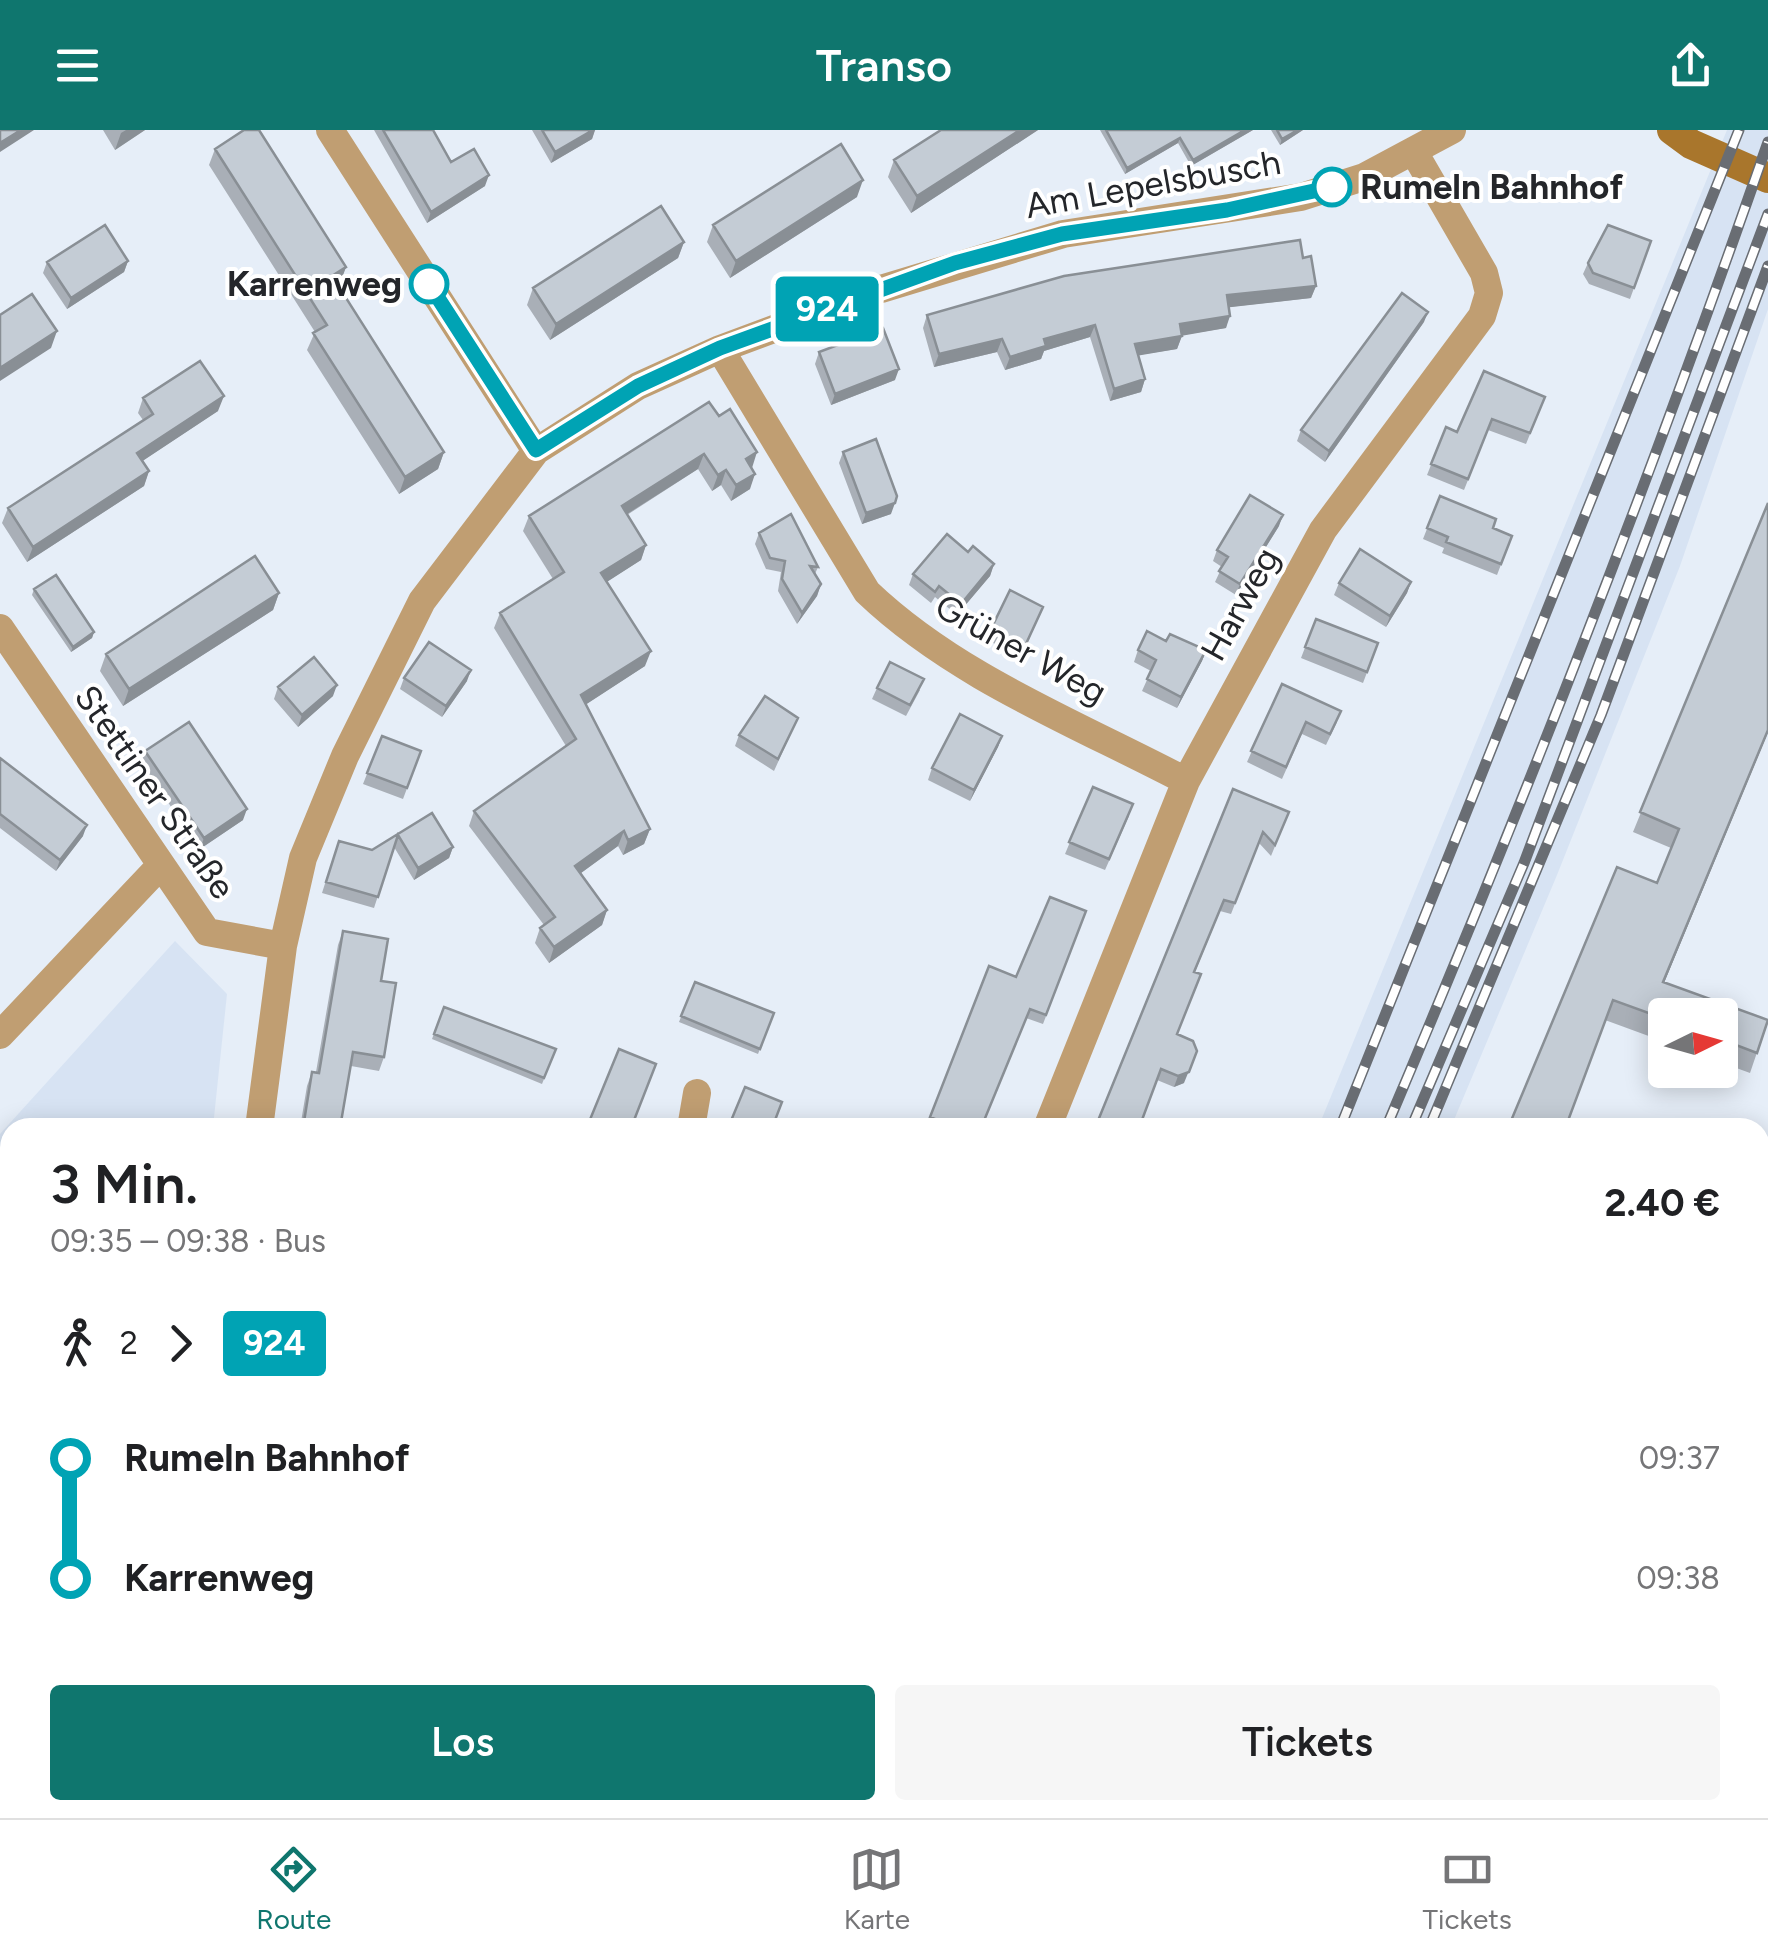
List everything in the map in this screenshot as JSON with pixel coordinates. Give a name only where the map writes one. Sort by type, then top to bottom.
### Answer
[{"type":"main road","points":[[1672,130],[1691,144],[1768,178]]},
{"type":"street","points":[[260,1118],[283,946],[303,858],[345,756],[422,601],[536,450],[330,130]]},
{"type":"street","name":"Am Lepelsbusch","points":[[536,450],[638,386],[720,348],[955,263],[1062,234],[1301,197],[1364,177],[1452,130]]},
{"type":"street","name":"Harweg","points":[[1051,1118],[1186,780],[1323,530],[1482,316],[1488,302],[1484,273],[1414,152]]},
{"type":"street","name":"Grüner Weg","points":[[720,348],[867,592],[900,624],[946,656],[1186,780]]},
{"type":"street","name":"Stettiner Straße","points":[[0,628],[159,867],[207,932],[283,946]]},
{"type":"street","points":[[0,1035],[159,867]]},
{"type":"street","points":[[693,1118],[697,1092]]},
{"type":"shaded area","points":[[1727,130],[1768,130],[1768,309],[1680,566],[1455,1118],[1322,1118]]},
{"type":"shaded area","points":[[175,941],[227,994],[214,1118],[15,1118]]},
{"type":"building","points":[[0,130],[21,130],[0,143]]},
{"type":"building","points":[[244,130],[259,130],[346,267],[332,276],[444,452],[405,477],[313,333],[327,325],[215,149]]},
{"type":"building","points":[[383,130],[433,130],[451,162],[474,149],[489,175],[431,212]]},
{"type":"building","points":[[542,130],[593,130],[555,152]]},
{"type":"building","points":[[941,130],[1020,130],[917,196],[894,160]]},
{"type":"building","points":[[1106,130],[1245,130],[1193,160],[1180,138],[1127,168]]},
{"type":"building","points":[[1277,130],[1298,130],[1282,139]]},
{"type":"building","points":[[841,144],[863,180],[736,261],[713,225]]},
{"type":"building","points":[[661,206],[684,242],[556,324],[533,288]]},
{"type":"building","points":[[105,225],[128,261],[71,298],[47,262]]},
{"type":"building","points":[[1608,225],[1651,241],[1634,288],[1593,273],[1588,263]]},
{"type":"building","points":[[1300,240],[1303,258],[1311,256],[1316,286],[1227,295],[1230,316],[1180,324],[1182,336],[1135,344],[1145,379],[1114,389],[1095,325],[1044,339],[1046,346],[1010,357],[1002,339],[939,354],[927,315],[1064,276]]},
{"type":"building","points":[[1402,293],[1428,312],[1329,451],[1301,430]]},
{"type":"building","points":[[32,294],[57,331],[0,368],[0,315]]},
{"type":"building","points":[[883,328],[899,369],[835,394],[819,352]]},
{"type":"building","points":[[200,361],[224,396],[137,453],[149,471],[33,547],[8,508],[153,414],[143,398]]},
{"type":"building","points":[[1484,371],[1545,397],[1530,433],[1492,419],[1468,479],[1431,464],[1446,427],[1457,432]]},
{"type":"building","points":[[709,402],[719,416],[730,409],[757,452],[746,459],[755,474],[736,485],[726,470],[718,475],[704,454],[622,506],[646,545],[601,573],[651,651],[581,695],[650,829],[628,840],[624,831],[575,866],[607,910],[554,947],[540,928],[555,917],[474,811],[576,739],[500,613],[564,572],[529,516]]},
{"type":"building","points":[[876,439],[897,496],[895,503],[866,513],[843,452]]},
{"type":"building","points":[[1250,495],[1283,515],[1240,584],[1219,571],[1228,557],[1217,550]]},
{"type":"building","points":[[1440,496],[1496,519],[1493,528],[1512,536],[1501,564],[1446,542],[1448,537],[1427,528]]},
{"type":"building","points":[[1768,503],[1768,730],[1663,982],[1707,998],[1648,998],[1648,1013],[1613,1000],[1569,1118],[1512,1118],[1617,867],[1657,883],[1679,829],[1640,812]]},
{"type":"building","points":[[791,514],[818,567],[810,566],[821,584],[802,613],[782,579],[785,561],[770,558],[759,533]]},
{"type":"building","points":[[947,534],[968,552],[973,546],[994,564],[961,604],[939,586],[935,592],[913,574]]},
{"type":"building","points":[[1360,549],[1411,582],[1390,616],[1339,583]]},
{"type":"building","points":[[255,556],[279,593],[129,689],[106,654]]},
{"type":"building","points":[[56,575],[94,632],[73,647],[34,589]]},
{"type":"building","points":[[1010,590],[1043,607],[1025,646],[991,629]]},
{"type":"building","points":[[1316,619],[1378,643],[1367,672],[1305,647]]},
{"type":"building","points":[[1147,631],[1166,641],[1170,634],[1206,650],[1181,697],[1147,679],[1156,660],[1138,650]]},
{"type":"building","points":[[429,642],[471,670],[446,706],[404,678]]},
{"type":"building","points":[[314,657],[337,685],[302,715],[278,687]]},
{"type":"building","points":[[890,662],[924,679],[910,705],[877,688]]},
{"type":"building","points":[[1282,684],[1341,711],[1330,734],[1306,722],[1286,767],[1251,751]]},
{"type":"building","points":[[765,696],[798,718],[778,759],[739,735]]},
{"type":"building","points":[[960,714],[1002,736],[974,790],[932,768]]},
{"type":"building","points":[[189,722],[247,809],[204,838],[145,751]]},
{"type":"building","points":[[382,736],[421,751],[407,788],[367,773]]},
{"type":"building","points":[[0,758],[87,825],[60,860],[0,814]]},
{"type":"building","points":[[1093,787],[1133,804],[1109,859],[1069,842]]},
{"type":"building","points":[[1233,789],[1289,812],[1275,845],[1263,832],[1235,903],[1224,900],[1194,972],[1201,974],[1177,1034],[1193,1041],[1197,1051],[1189,1072],[1178,1076],[1161,1069],[1143,1118],[1099,1118]]},
{"type":"building","points":[[432,813],[453,847],[418,868],[398,835],[378,897],[326,882],[339,841],[372,850]]},
{"type":"building","points":[[1050,897],[1086,911],[1046,1015],[1030,1009],[985,1118],[930,1117],[989,966],[1016,977]]},
{"type":"building","points":[[343,931],[388,939],[381,981],[396,983],[384,1057],[353,1052],[342,1118],[305,1118],[312,1072],[319,1073]]},
{"type":"building","points":[[695,982],[774,1013],[760,1049],[681,1016]]},
{"type":"building","points":[[444,1007],[556,1049],[544,1078],[434,1034]]},
{"type":"building","points":[[1738,1009],[1768,1020],[1757,1053],[1738,1046]]},
{"type":"building","points":[[619,1049],[656,1064],[635,1118],[591,1118]]},
{"type":"building","points":[[745,1087],[782,1102],[776,1118],[732,1118]]},
{"type":"railway","points":[[1344,1118],[1739,130]]},
{"type":"railway","points":[[1390,1118],[1585,638],[1768,142]]},
{"type":"railway","points":[[1415,1118],[1524,863],[1768,214]]},
{"type":"railway","points":[[1433,1118],[1601,715],[1768,266]]},
{"type":"bus line","name":"924","points":[[429,284],[536,450],[638,386],[720,348],[955,263],[1062,234],[1227,210],[1301,197],[1332,187]]},
{"type":"place","name":"Rumeln Bahnhof","points":[[1332,187]]},
{"type":"place","name":"Karrenweg","points":[[429,284]]}]
